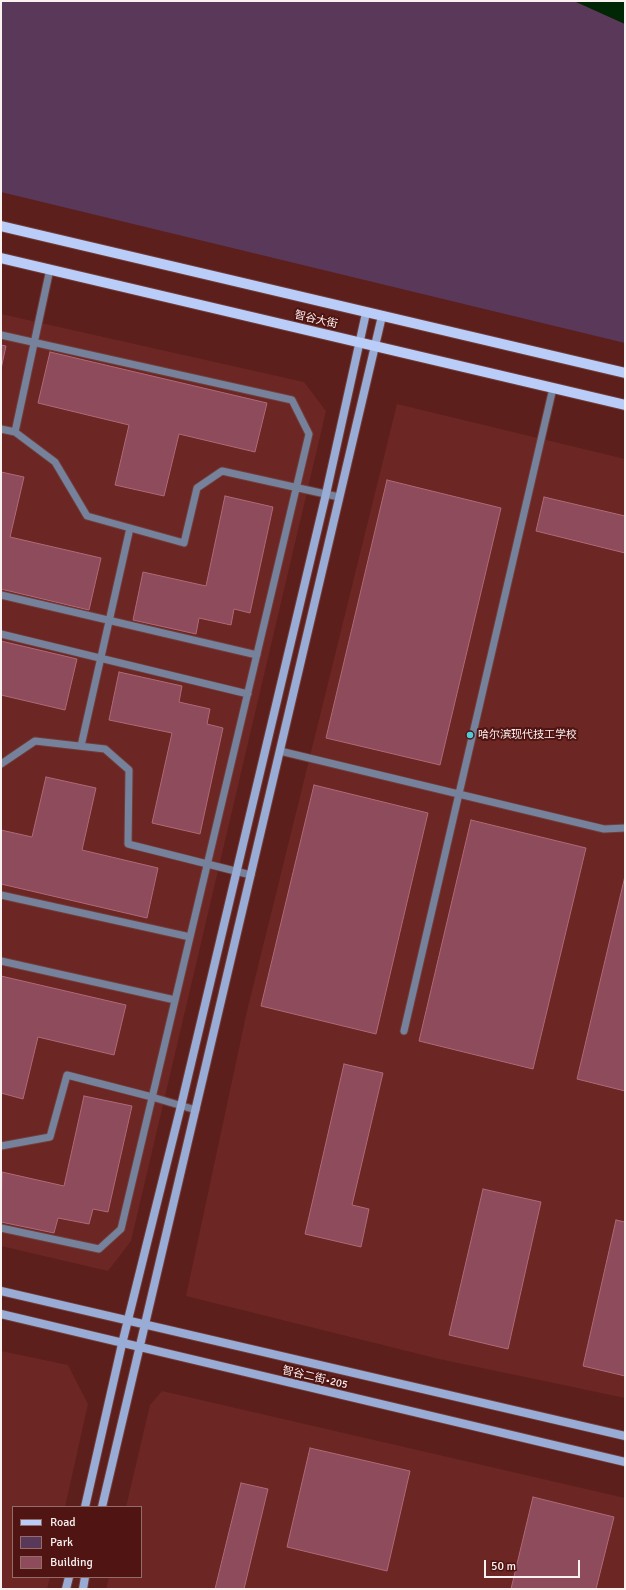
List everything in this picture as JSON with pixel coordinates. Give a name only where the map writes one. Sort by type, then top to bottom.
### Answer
[{"type":"main road","name":"智谷大街","points":[[1,226],[625,373]]},
{"type":"main road","name":"智谷大街","points":[[1,258],[625,405]]},
{"type":"street","points":[[85,1506],[122,1344],[181,1106],[326,494],[361,343],[366,313]]},
{"type":"street","points":[[102,1506],[382,316]]},
{"type":"street","name":"智谷二街•205","points":[[1,1291],[625,1436]]},
{"type":"street","name":"智谷二街•205","points":[[1,1314],[122,1344],[625,1462]]},
{"type":"street","points":[[66,1589],[69,1578]]},
{"type":"street","points":[[83,1589],[85,1578]]},
{"type":"lane","points":[[15,432],[50,269]]},
{"type":"lane","points":[[1,335],[292,400],[309,434],[121,1229],[99,1249],[1,1228]]},
{"type":"lane","points":[[404,1031],[553,388]]},
{"type":"lane","points":[[1,429],[15,432],[55,462],[87,516],[184,543],[197,488],[222,470],[339,497]]},
{"type":"lane","points":[[81,746],[130,528]]},
{"type":"lane","points":[[1,595],[257,655]]},
{"type":"lane","points":[[1,634],[248,694]]},
{"type":"lane","points":[[1,764],[35,741],[105,749],[129,770],[128,844],[251,875]]},
{"type":"lane","points":[[280,751],[604,829],[625,828]]},
{"type":"lane","points":[[1,895],[190,937]]},
{"type":"lane","points":[[1,961],[175,1000]]},
{"type":"lane","points":[[1,1146],[50,1137],[67,1075],[152,1096],[196,1110]]},
{"type":"shaded area","points":[[574,1],[625,1],[625,24]]},
{"type":"shaded area","points":[[1,314],[304,382],[326,411],[131,1241],[108,1271],[1,1246]]},
{"type":"shaded area","name":"哈尔滨现代技工学校","points":[[397,404],[625,459],[625,1398],[439,1359],[186,1296],[247,1011]]},
{"type":"shaded area","points":[[1,1351],[68,1365],[88,1404],[65,1506],[12,1506],[12,1578],[50,1578],[47,1589],[1,1589]]},
{"type":"shaded area","points":[[162,1391],[625,1498],[625,1589],[106,1589],[109,1578],[142,1578],[142,1506],[126,1506],[150,1405]]},
{"type":"green space","points":[[1,1],[574,1],[625,24],[625,343],[1,192]]},
{"type":"building","points":[[1,345],[6,346],[1,369]]},
{"type":"building","points":[[50,352],[267,403],[255,452],[179,434],[164,496],[115,485],[129,425],[38,403]]},
{"type":"building","points":[[1,472],[24,477],[10,537],[101,558],[89,610],[1,589]]},
{"type":"building","points":[[387,480],[501,508],[440,765],[326,738]]},
{"type":"building","points":[[225,496],[273,507],[250,613],[234,609],[231,625],[199,618],[196,634],[133,620],[143,572],[206,586]]},
{"type":"building","points":[[544,497],[625,516],[625,553],[536,531]]},
{"type":"building","points":[[1,641],[77,659],[65,710],[1,695]]},
{"type":"building","points":[[119,672],[182,686],[179,702],[210,709],[207,724],[223,728],[200,834],[152,823],[172,733],[109,720]]},
{"type":"building","points":[[46,777],[96,788],[82,850],[158,868],[147,918],[1,884],[1,830],[32,837]]},
{"type":"building","points":[[314,785],[428,813],[376,1034],[261,1006]]},
{"type":"building","points":[[471,820],[586,848],[533,1069],[419,1041]]},
{"type":"building","points":[[625,876],[625,1091],[577,1079]]},
{"type":"building","points":[[1,976],[126,1005],[114,1055],[38,1037],[23,1099],[1,1093]]},
{"type":"building","points":[[344,1064],[383,1073],[352,1205],[369,1209],[361,1247],[305,1234]]},
{"type":"building","points":[[84,1096],[132,1106],[108,1212],[93,1209],[89,1224],[58,1218],[54,1233],[1,1222],[2,1172],[64,1186]]},
{"type":"building","points":[[483,1189],[541,1202],[508,1349],[449,1335]]},
{"type":"building","points":[[616,1220],[625,1222],[625,1376],[583,1366]]},
{"type":"building","points":[[310,1448],[410,1471],[387,1571],[287,1547]]},
{"type":"building","points":[[241,1483],[268,1489],[244,1589],[215,1589]]},
{"type":"building","points":[[533,1497],[614,1517],[596,1589],[511,1589]]},
{"type":"place","name":"哈尔滨现代技工学校","points":[[470,735]]}]
